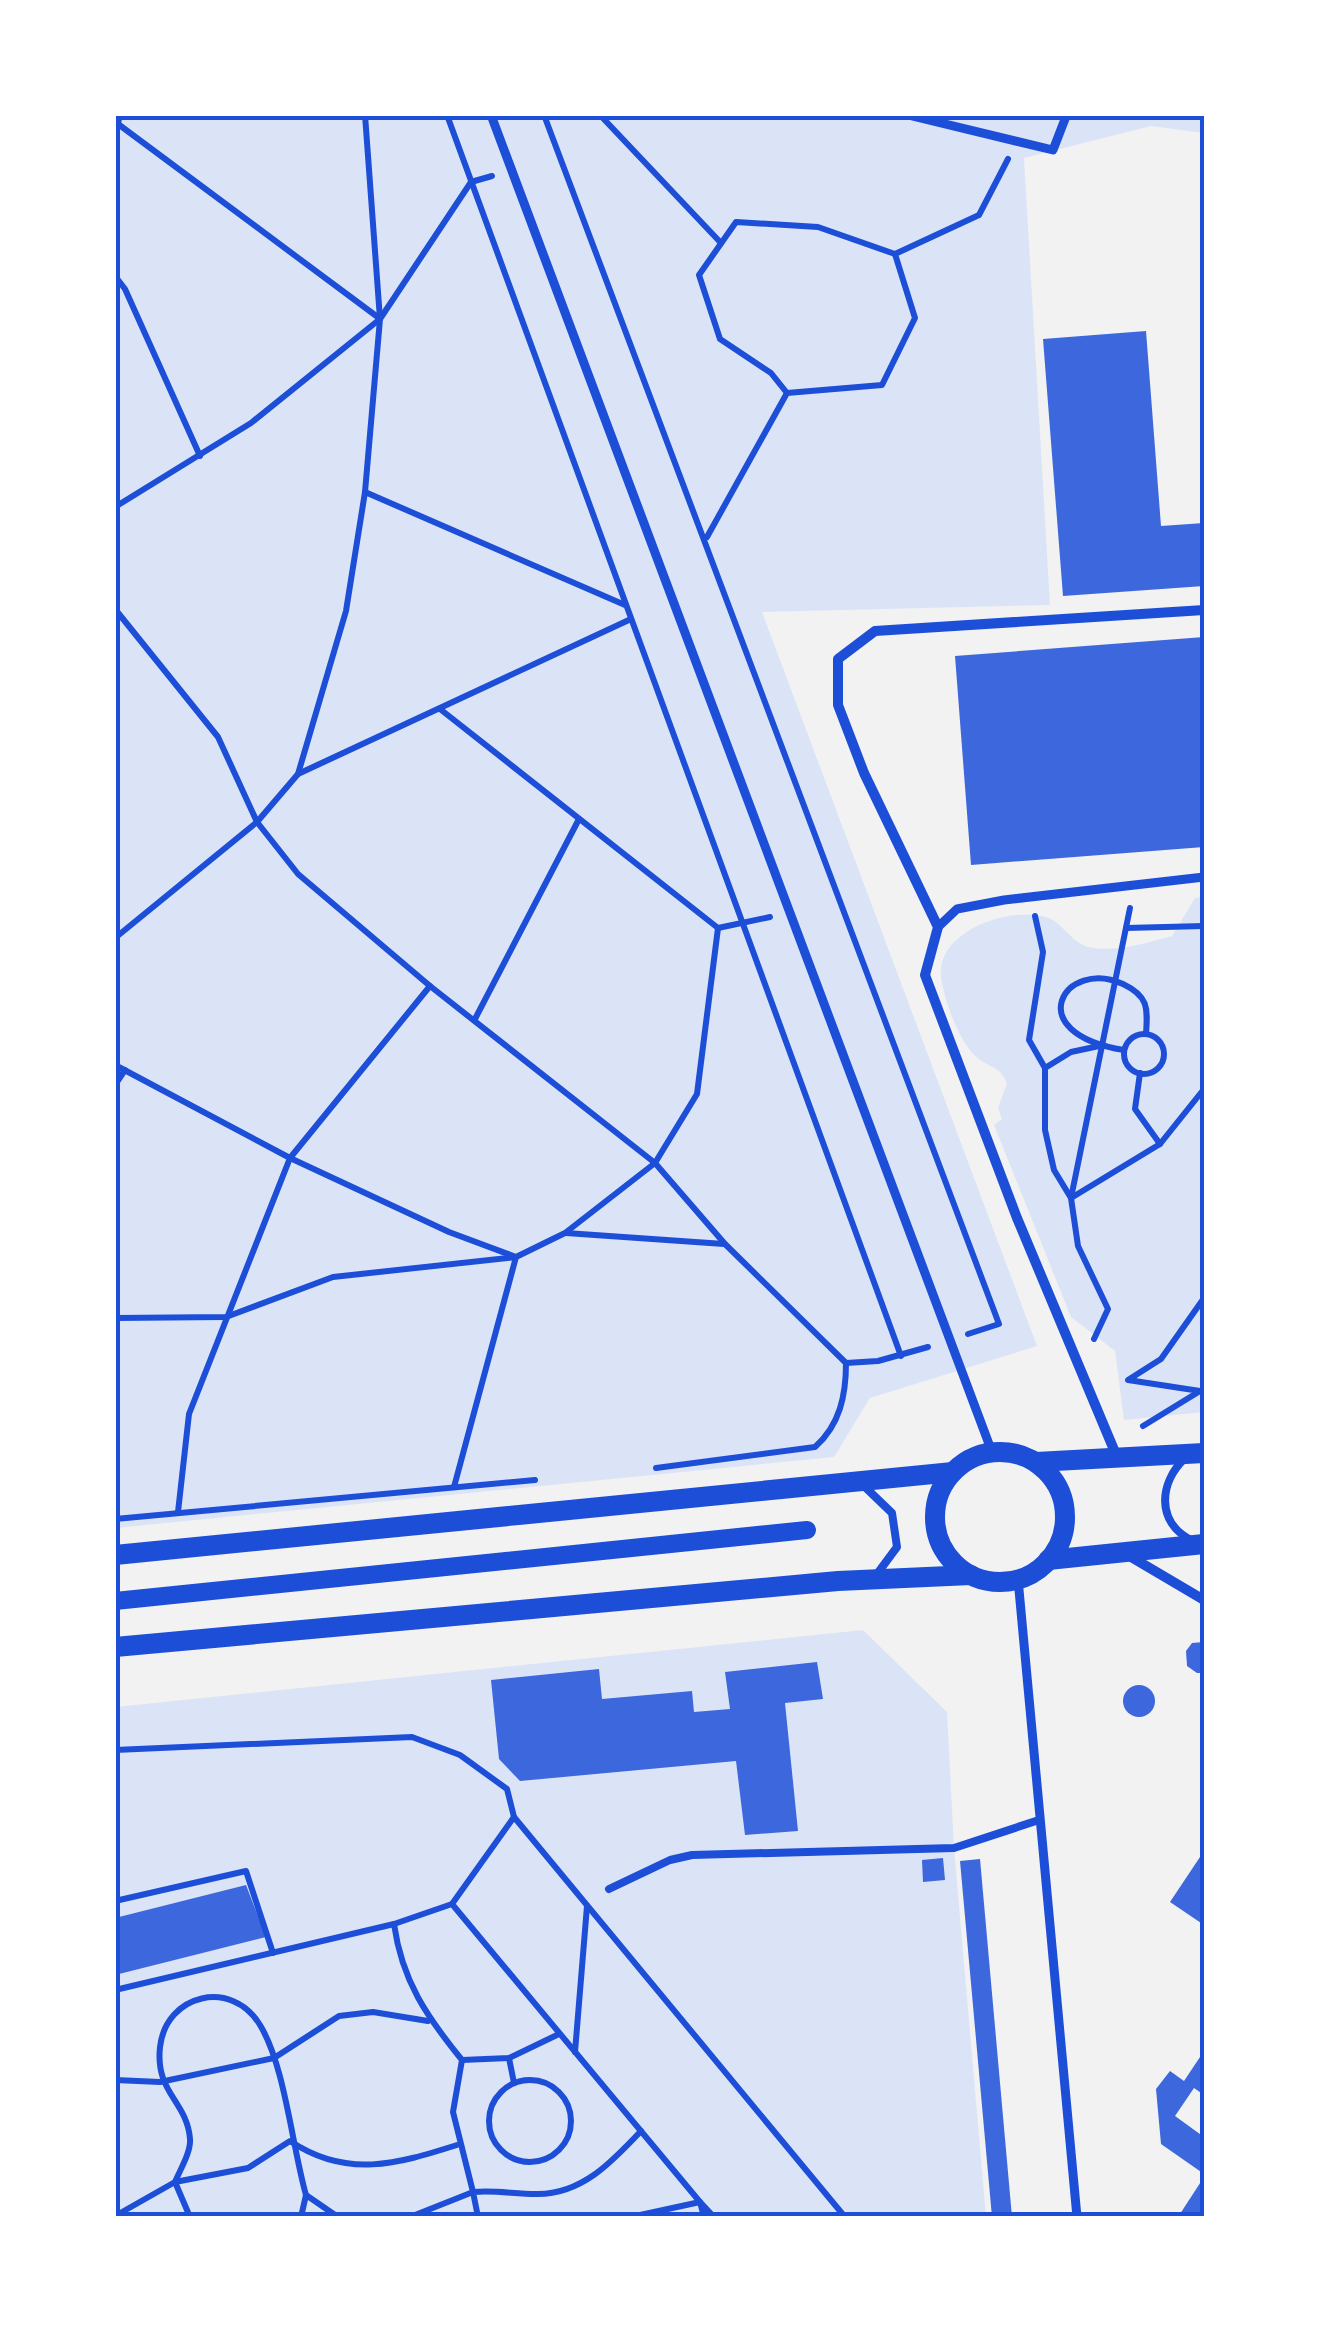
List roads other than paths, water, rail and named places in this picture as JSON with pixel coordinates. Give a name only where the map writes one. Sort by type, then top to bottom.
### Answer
[{"type":"main road","points":[[971,1575],[945,1550],[936,1524],[938,1497],[953,1472],[971,1458],[992,1452],[1036,1462],[1196,1454]]},
{"type":"main road","points":[[115,1647],[870,1580],[971,1575],[992,1582],[1018,1579],[1048,1560],[1060,1541],[1063,1507],[1054,1482],[1036,1462]]},
{"type":"main road","points":[[115,1555],[953,1472]]},
{"type":"main road","points":[[1048,1560],[1201,1544]]},
{"type":"street","points":[[491,115],[992,1452]]},
{"type":"street","points":[[908,115],[1054,150],[1066,119]]},
{"type":"street","points":[[938,928],[864,774],[838,705],[838,659],[875,631],[1204,610]]},
{"type":"street","points":[[1117,1458],[1017,1218],[925,975],[938,928],[957,909],[1204,878]]},
{"type":"street","points":[[115,1601],[807,1530]]},
{"type":"street","points":[[1125,1554],[1204,1600]]},
{"type":"street","points":[[1018,1579],[1077,2217]]},
{"type":"lane","points":[[1196,1454],[1170,1476],[1165,1503],[1172,1526],[1201,1544]]},
{"type":"lane","points":[[856,1480],[892,1512],[896,1547],[887,1566],[870,1580]]},
{"type":"lane","points":[[609,1888],[670,1860],[692,1855],[954,1848],[1039,1820]]}]
